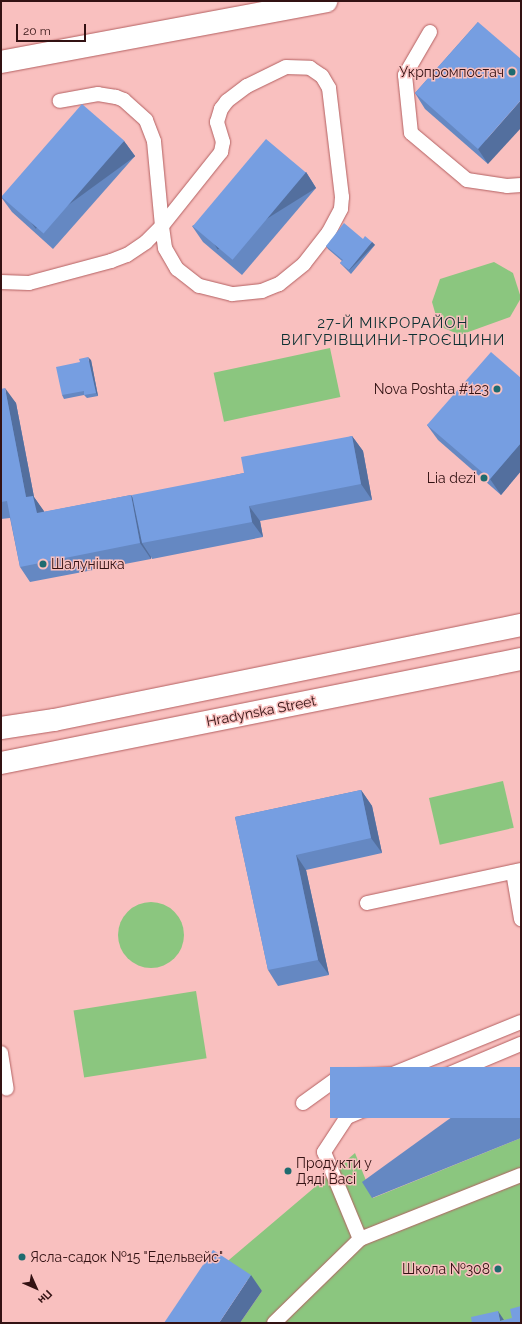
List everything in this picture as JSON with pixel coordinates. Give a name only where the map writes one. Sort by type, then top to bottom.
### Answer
[{"type":"street","points":[[1,62],[326,1]]},
{"type":"street","points":[[1,728],[54,720],[521,625]]},
{"type":"street","name":"Hradynska Street","points":[[1,763],[521,659]]},
{"type":"lane","points":[[430,32],[404,75],[412,133],[467,180],[507,186],[521,185]]},
{"type":"lane","points":[[1,282],[29,283],[111,261],[127,255],[162,226],[221,152],[223,142],[218,122],[221,109],[227,102],[247,86],[286,67],[304,66],[322,76],[331,95],[341,209],[328,233],[304,264],[279,284],[262,291],[232,294],[199,286],[177,269],[165,248],[162,226],[154,141],[146,120],[124,100],[116,97],[98,94],[60,101]]},
{"type":"lane","points":[[368,903],[517,871],[521,919]]},
{"type":"lane","points":[[303,1102],[339,1077],[393,1074],[521,1022]]},
{"type":"lane","points":[[360,1239],[324,1152],[347,1117],[521,1044]]},
{"type":"lane","points":[[1,1053],[7,1089]]},
{"type":"lane","points":[[274,1323],[360,1239],[521,1175]]},
{"type":"green space","points":[[494,262],[513,273],[521,298],[510,317],[460,335],[439,326],[432,302],[440,279]]},
{"type":"green space","points":[[330,348],[340,397],[224,422],[214,373]]},
{"type":"green space","points":[[503,781],[514,828],[440,845],[429,798]]},
{"type":"green space","points":[[151,902],[163,905],[174,912],[181,923],[184,935],[181,947],[174,958],[163,965],[151,968],[139,965],[128,958],[121,947],[118,935],[121,923],[128,912],[139,905]]},
{"type":"green space","points":[[196,991],[207,1058],[84,1078],[74,1010]]},
{"type":"green space","points":[[521,1138],[521,1323],[240,1323],[262,1291],[223,1265],[355,1153],[373,1198]]},
{"type":"building","points":[[478,22],[521,59],[521,100],[478,149],[415,93]]},
{"type":"building","points":[[82,104],[124,141],[44,234],[1,197]]},
{"type":"building","points":[[266,139],[306,172],[233,260],[193,226]]},
{"type":"building","points":[[344,223],[363,239],[365,236],[372,242],[349,270],[340,263],[343,260],[326,246]]},
{"type":"building","points":[[491,352],[521,378],[521,443],[490,479],[427,425]]},
{"type":"building","points":[[88,357],[96,393],[84,395],[84,391],[62,395],[56,367],[80,362],[79,359]]},
{"type":"building","points":[[5,388],[26,497],[33,496],[37,513],[131,495],[140,543],[20,567],[7,501],[1,502],[1,389]]},
{"type":"building","points":[[352,436],[361,484],[249,506],[252,522],[142,543],[132,495],[244,473],[241,457]]},
{"type":"building","points":[[361,790],[371,838],[296,855],[318,960],[268,970],[235,817]]},
{"type":"building","points":[[330,1067],[521,1067],[521,1118],[330,1118]]},
{"type":"building","points":[[213,1250],[251,1275],[219,1323],[164,1323]]},
{"type":"building","points":[[521,1306],[521,1323],[472,1323],[471,1317],[498,1311],[500,1321],[512,1318],[510,1309]]},
{"type":"place","name":"Укрпромпостач","points":[[512,72]]},
{"type":"place","name":"Nova Poshta #123","points":[[497,389]]},
{"type":"place","name":"Lia dezi","points":[[484,478]]},
{"type":"place","name":"Шалунішка","points":[[43,564]]},
{"type":"place","name":"Продукти у Дяді Васі","points":[[288,1171]]},
{"type":"place","name":"Ясла-садок №15 \"Едельвейс\"","points":[[22,1257]]},
{"type":"place","name":"Школа №308","points":[[498,1269]]},
{"type":"district","name":"27-Й МІКРОРАЙОН ВИГУРІВЩИНИ-ТРОЄЩИНИ","points":[[393,332]]}]
